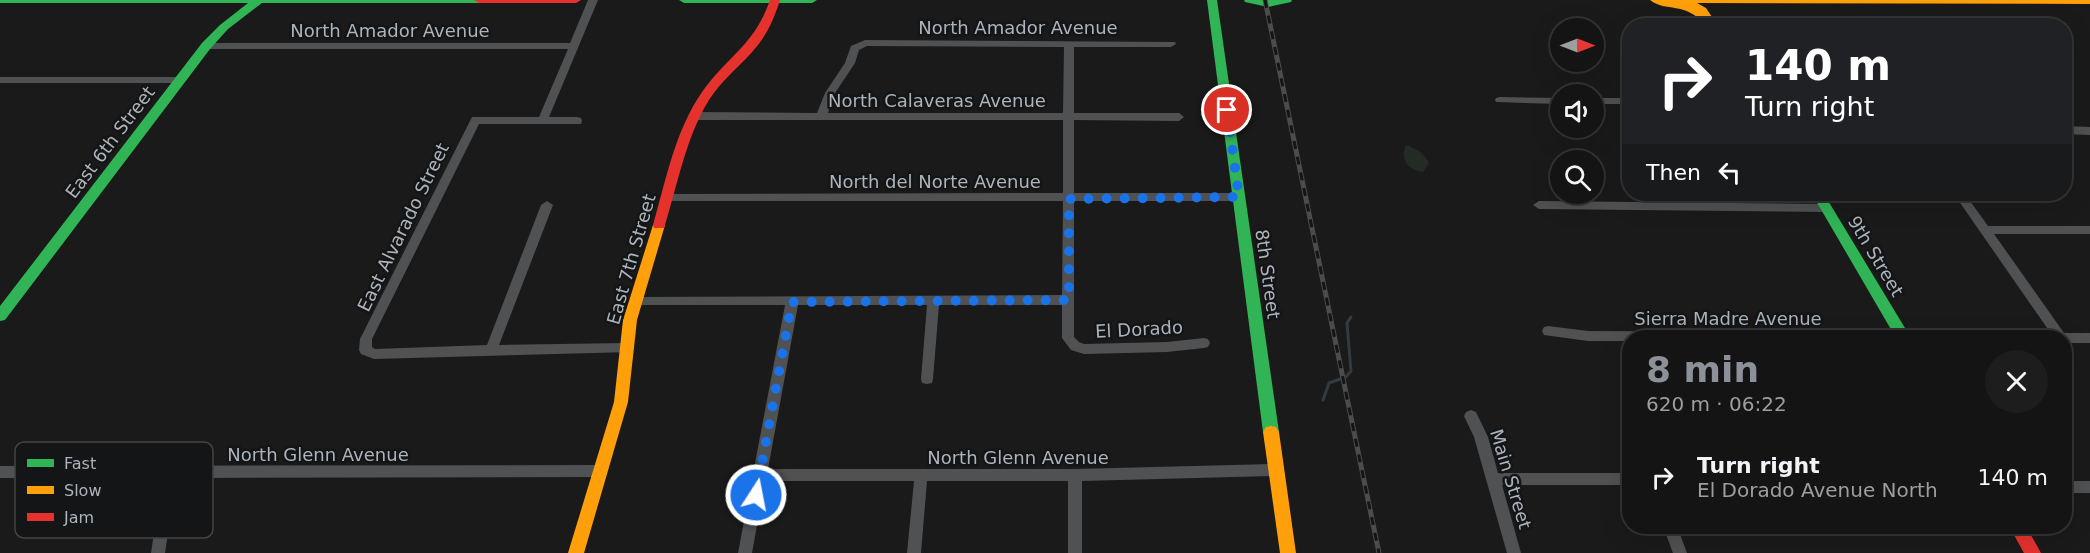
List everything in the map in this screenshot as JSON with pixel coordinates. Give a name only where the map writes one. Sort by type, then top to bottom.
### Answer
[{"type":"main road","points":[[0,0],[576,0]]},
{"type":"main road","name":"East 6th Street","points":[[0,316],[206,46],[224,27],[259,0]]},
{"type":"main road","points":[[684,0],[812,0]]},
{"type":"main road","name":"East 7th Street","points":[[576,553],[621,402],[630,320],[694,116],[719,80],[735,67],[761,36],[775,0]]},
{"type":"main road","name":"8th Street","points":[[1212,0],[1288,553]]},
{"type":"main road","points":[[1249,0],[1256,3],[1283,3],[1287,0]]},
{"type":"main road","points":[[1656,0],[2090,1]]},
{"type":"main road","points":[[1682,0],[1702,10],[1708,18]]},
{"type":"main road","points":[[1721,18],[1723,0]]},
{"type":"main road","name":"9th Street","points":[[1822,201],[1900,330]]},
{"type":"main road","points":[[2022,534],[2033,553]]},
{"type":"street","points":[[577,121],[543,120],[593,0]]},
{"type":"street","name":"North Amador Avenue","points":[[821,116],[830,93],[850,63],[855,48],[865,43],[1171,44]]},
{"type":"street","points":[[636,300],[792,302],[1069,300],[1069,44]]},
{"type":"street","name":"North Amador Avenue","points":[[206,46],[574,46]]},
{"type":"street","points":[[0,80],[180,80]]},
{"type":"street","points":[[1500,100],[1550,100]]},
{"type":"street","points":[[1604,100],[1622,100]]},
{"type":"street","name":"North Calaveras Avenue","points":[[694,116],[1179,117]]},
{"type":"street","name":"East Alvarado Street","points":[[491,350],[374,354],[365,350],[366,339],[375,326],[476,120],[543,120]]},
{"type":"street","points":[[2072,130],[2090,131]]},
{"type":"street","name":"North del Norte Avenue","points":[[667,198],[1239,197]]},
{"type":"street","points":[[1964,201],[2056,330]]},
{"type":"street","points":[[547,205],[491,350],[627,348]]},
{"type":"street","points":[[1539,205],[1826,208]]},
{"type":"street","points":[[1985,230],[2090,230]]},
{"type":"street","name":"El Dorado","points":[[1069,300],[1068,338],[1075,346],[1084,349],[1167,347],[1204,343]]},
{"type":"street","points":[[927,379],[933,301]]},
{"type":"street","points":[[745,553],[792,302]]},
{"type":"street","name":"Sierra Madre Avenue","points":[[1548,331],[1588,336],[1622,336]]},
{"type":"street","points":[[2072,338],[2090,338]]},
{"type":"street","name":"Main Street","points":[[1471,416],[1481,437],[1514,553]]},
{"type":"street","name":"North Glenn Avenue","points":[[759,475],[1075,475],[1276,470]]},
{"type":"street","name":"North Glenn Avenue","points":[[213,472],[600,471]]},
{"type":"street","points":[[914,553],[921,475]]},
{"type":"street","points":[[1075,475],[1075,553]]},
{"type":"street","points":[[1494,479],[1622,479]]},
{"type":"street","points":[[2072,487],[2090,487]]},
{"type":"street","points":[[1673,534],[1680,553]]},
{"type":"street","points":[[158,553],[160,538]]},
{"type":"shaded area","points":[[1406,145],[1419,151],[1427,159],[1429,163],[1423,172],[1409,167],[1404,155]]},
{"type":"waterway","points":[[1323,400],[1329,383],[1346,377],[1351,371],[1347,323],[1351,317]]},
{"type":"railway","points":[[1265,0],[1379,553]]},
{"type":"traffic: fast","points":[[0,0],[479,0]]},
{"type":"traffic: fast","points":[[0,316],[206,46],[224,27],[259,0]]},
{"type":"traffic: fast","points":[[684,0],[812,0]]},
{"type":"traffic: fast","points":[[1212,0],[1271,432]]},
{"type":"traffic: fast","points":[[1249,0],[1268,4],[1287,0]]},
{"type":"traffic: fast","points":[[1822,201],[1899,330]]},
{"type":"traffic: slow","points":[[1655,0],[2090,1]]},
{"type":"traffic: slow","points":[[1686,2],[1702,10],[1708,18]]},
{"type":"traffic: slow","points":[[576,553],[621,402],[630,320],[659,225]]},
{"type":"traffic: slow","points":[[1271,432],[1288,553]]},
{"type":"traffic: jam","points":[[479,0],[576,0]]},
{"type":"traffic: jam","points":[[659,225],[690,124],[716,82],[762,31],[775,0]]},
{"type":"traffic: jam","points":[[2022,534],[2033,553]]},
{"type":"route","points":[[756,495],[792,302],[1069,300],[1069,199],[1239,197],[1227,110]]}]
